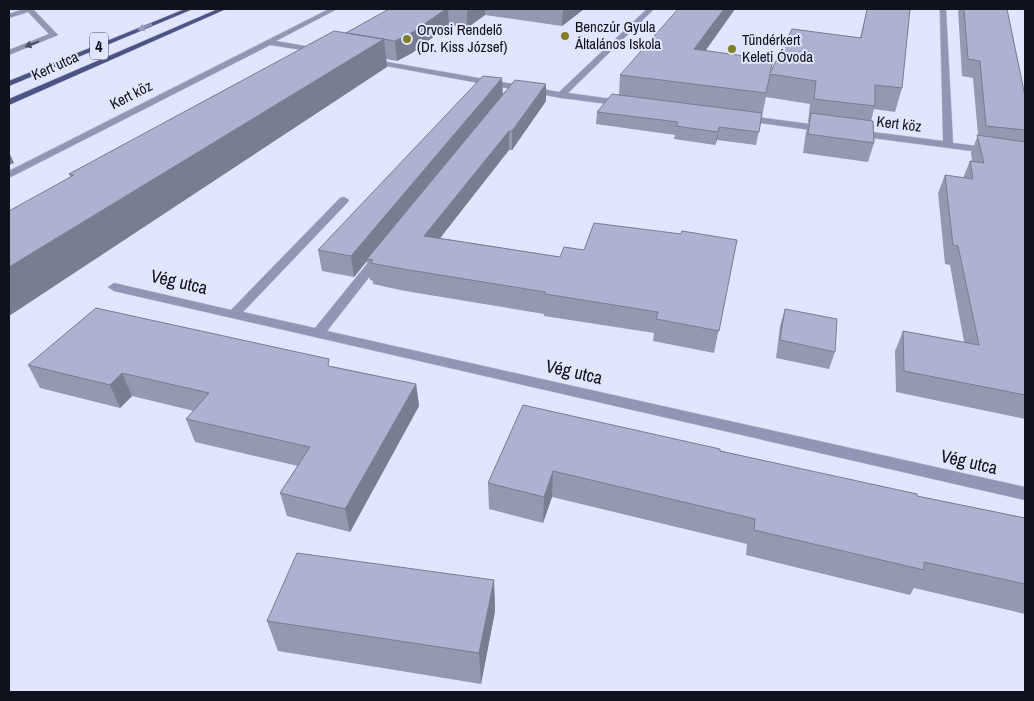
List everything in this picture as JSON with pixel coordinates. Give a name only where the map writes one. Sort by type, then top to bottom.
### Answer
[{"type":"main road","name":"Kert utca","points":[[9,84],[190,9]]},
{"type":"main road","name":"Kert utca","points":[[9,102],[212,11],[223,9]]},
{"type":"street","points":[[9,16],[30,9],[54,35],[9,53]]},
{"type":"street","name":"Kert köz","points":[[9,175],[334,9]]},
{"type":"street","points":[[561,95],[651,9]]},
{"type":"street","points":[[943,9],[948,145]]},
{"type":"street","points":[[268,42],[328,53],[311,63]]},
{"type":"street","points":[[356,58],[513,90],[638,105]]},
{"type":"street","name":"Kert köz","points":[[733,117],[1025,155]]},
{"type":"street","points":[[234,314],[344,200]]},
{"type":"street","points":[[318,333],[386,248]]},
{"type":"street","name":"Vég utca","points":[[114,287],[1025,494]]},
{"type":"building","points":[[389,9],[446,9],[410,34],[395,41],[346,33]]},
{"type":"building","points":[[678,9],[724,9],[694,49],[773,60],[770,73],[792,29],[861,38],[867,9],[910,9],[902,88],[875,85],[875,106],[814,99],[816,81],[770,74],[766,93],[620,75]]},
{"type":"building","points":[[964,9],[1007,9],[1025,96],[1025,130],[986,126],[980,61],[968,59]]},
{"type":"building","points":[[334,31],[384,39],[9,267],[9,211],[74,175],[69,174]]},
{"type":"building","points":[[483,76],[502,78],[351,256],[318,250]]},
{"type":"building","points":[[515,80],[546,84],[512,131],[509,131],[424,236],[560,257],[564,247],[584,250],[594,223],[681,234],[682,231],[737,240],[719,331],[656,319],[658,312],[370,263],[373,260],[367,259]]},
{"type":"building","points":[[612,94],[762,113],[759,132],[719,127],[718,132],[676,126],[678,122],[597,112]]},
{"type":"building","points":[[811,113],[873,121],[874,143],[808,134]]},
{"type":"building","points":[[977,135],[1025,142],[1025,395],[904,371],[903,331],[979,345],[958,246],[953,245],[945,175],[973,179],[970,161],[984,163]]},
{"type":"building","points":[[96,308],[329,359],[328,366],[416,384],[345,509],[280,493],[310,447],[186,419],[209,393],[122,373],[110,385],[28,365]]},
{"type":"building","points":[[785,309],[837,319],[835,352],[780,340]]},
{"type":"building","points":[[523,405],[917,494],[917,496],[1025,518],[1025,584],[924,562],[924,570],[754,530],[755,519],[553,471],[544,497],[488,483]]},
{"type":"building","points":[[297,553],[494,580],[479,653],[267,621]]},
{"type":"place","name":"Benczúr Gyula Általános Iskola","points":[[565,36]]},
{"type":"place","name":"Orvosi Rendelő (Dr. Kiss József)","points":[[407,39]]},
{"type":"place","name":"Tündérkert Keleti Óvoda","points":[[732,49]]}]
